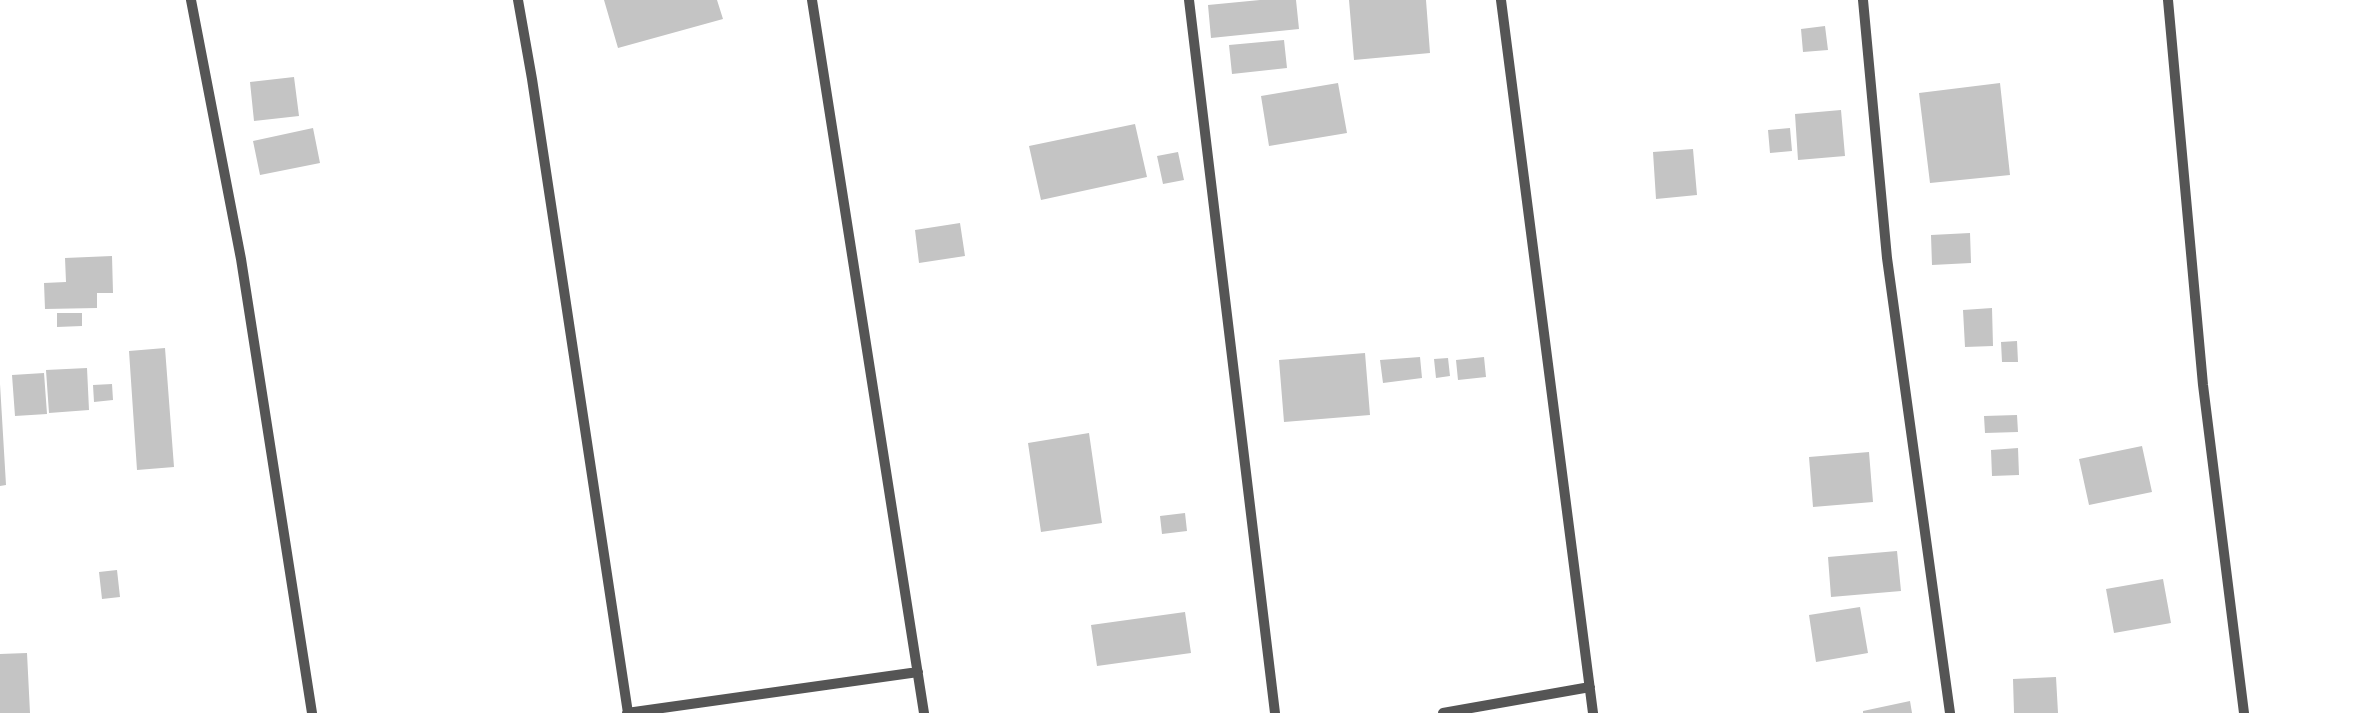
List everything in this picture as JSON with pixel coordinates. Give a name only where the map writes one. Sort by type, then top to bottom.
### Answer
[{"type":"street","points":[[192,0],[241,259],[312,713]]},
{"type":"street","points":[[518,0],[532,79],[628,713],[918,672]]},
{"type":"street","points":[[812,0],[924,713]]},
{"type":"street","points":[[1189,0],[1274,713]]},
{"type":"street","points":[[1501,0],[1593,713]]},
{"type":"street","points":[[1863,0],[1888,258],[1950,713]]},
{"type":"street","points":[[2168,0],[2203,385],[2244,713]]},
{"type":"street","points":[[1443,713],[1590,687]]},
{"type":"building","points":[[604,0],[717,0],[723,19],[618,48]]},
{"type":"building","points":[[1260,0],[1296,0],[1299,29],[1211,38],[1208,5]]},
{"type":"building","points":[[1349,0],[1426,0],[1430,53],[1354,60]]},
{"type":"building","points":[[1825,26],[1828,50],[1803,52],[1801,29]]},
{"type":"building","points":[[1284,40],[1287,68],[1232,74],[1229,45]]},
{"type":"building","points":[[294,77],[299,116],[254,121],[250,82]]},
{"type":"building","points":[[1338,83],[1347,133],[1269,146],[1261,96]]},
{"type":"building","points":[[2000,83],[2010,175],[1930,183],[1919,93]]},
{"type":"building","points":[[1841,110],[1845,156],[1798,160],[1795,114]]},
{"type":"building","points":[[1135,124],[1147,177],[1041,200],[1029,146]]},
{"type":"building","points":[[313,128],[320,163],[260,175],[253,141]]},
{"type":"building","points":[[1790,128],[1792,151],[1770,153],[1768,130]]},
{"type":"building","points":[[1693,149],[1697,195],[1656,199],[1653,152]]},
{"type":"building","points":[[1178,152],[1184,180],[1163,184],[1157,156]]},
{"type":"building","points":[[960,223],[965,256],[919,263],[915,230]]},
{"type":"building","points":[[1970,233],[1971,263],[1932,265],[1931,235]]},
{"type":"building","points":[[112,256],[113,293],[97,293],[97,308],[45,309],[44,283],[66,282],[65,258]]},
{"type":"building","points":[[1992,308],[1993,346],[1965,347],[1963,310]]},
{"type":"building","points":[[57,313],[82,313],[82,326],[57,327]]},
{"type":"building","points":[[2017,341],[2018,362],[2002,362],[2001,342]]},
{"type":"building","points":[[165,348],[174,467],[137,470],[129,351]]},
{"type":"building","points":[[1365,353],[1370,415],[1284,422],[1279,360]]},
{"type":"building","points":[[1420,357],[1422,378],[1383,383],[1380,360]]},
{"type":"building","points":[[1484,357],[1486,377],[1458,380],[1456,360]]},
{"type":"building","points":[[1448,358],[1450,376],[1436,378],[1434,359]]},
{"type":"building","points":[[87,368],[89,410],[49,413],[46,370]]},
{"type":"building","points":[[44,373],[47,414],[15,416],[12,375]]},
{"type":"building","points":[[0,384],[6,485],[0,486]]},
{"type":"building","points":[[112,384],[113,400],[94,402],[93,385]]},
{"type":"building","points":[[2017,415],[2018,432],[1985,433],[1984,416]]},
{"type":"building","points":[[1089,433],[1102,523],[1041,532],[1028,443]]},
{"type":"building","points":[[2142,446],[2152,492],[2089,505],[2079,459]]},
{"type":"building","points":[[2018,448],[2019,475],[1992,476],[1991,450]]},
{"type":"building","points":[[1869,452],[1873,502],[1813,507],[1809,457]]},
{"type":"building","points":[[1185,513],[1187,531],[1162,534],[1160,516]]},
{"type":"building","points":[[1897,551],[1901,591],[1831,597],[1828,557]]},
{"type":"building","points":[[117,570],[120,597],[102,599],[99,572]]},
{"type":"building","points":[[2163,579],[2171,623],[2114,633],[2106,589]]},
{"type":"building","points":[[1860,607],[1868,653],[1816,662],[1809,615]]},
{"type":"building","points":[[1185,612],[1191,653],[1097,666],[1091,625]]},
{"type":"building","points":[[27,653],[30,713],[0,713],[0,654]]},
{"type":"building","points":[[2056,677],[2058,713],[2014,713],[2013,679]]},
{"type":"building","points":[[1910,701],[1912,713],[1863,713],[1863,711]]}]
